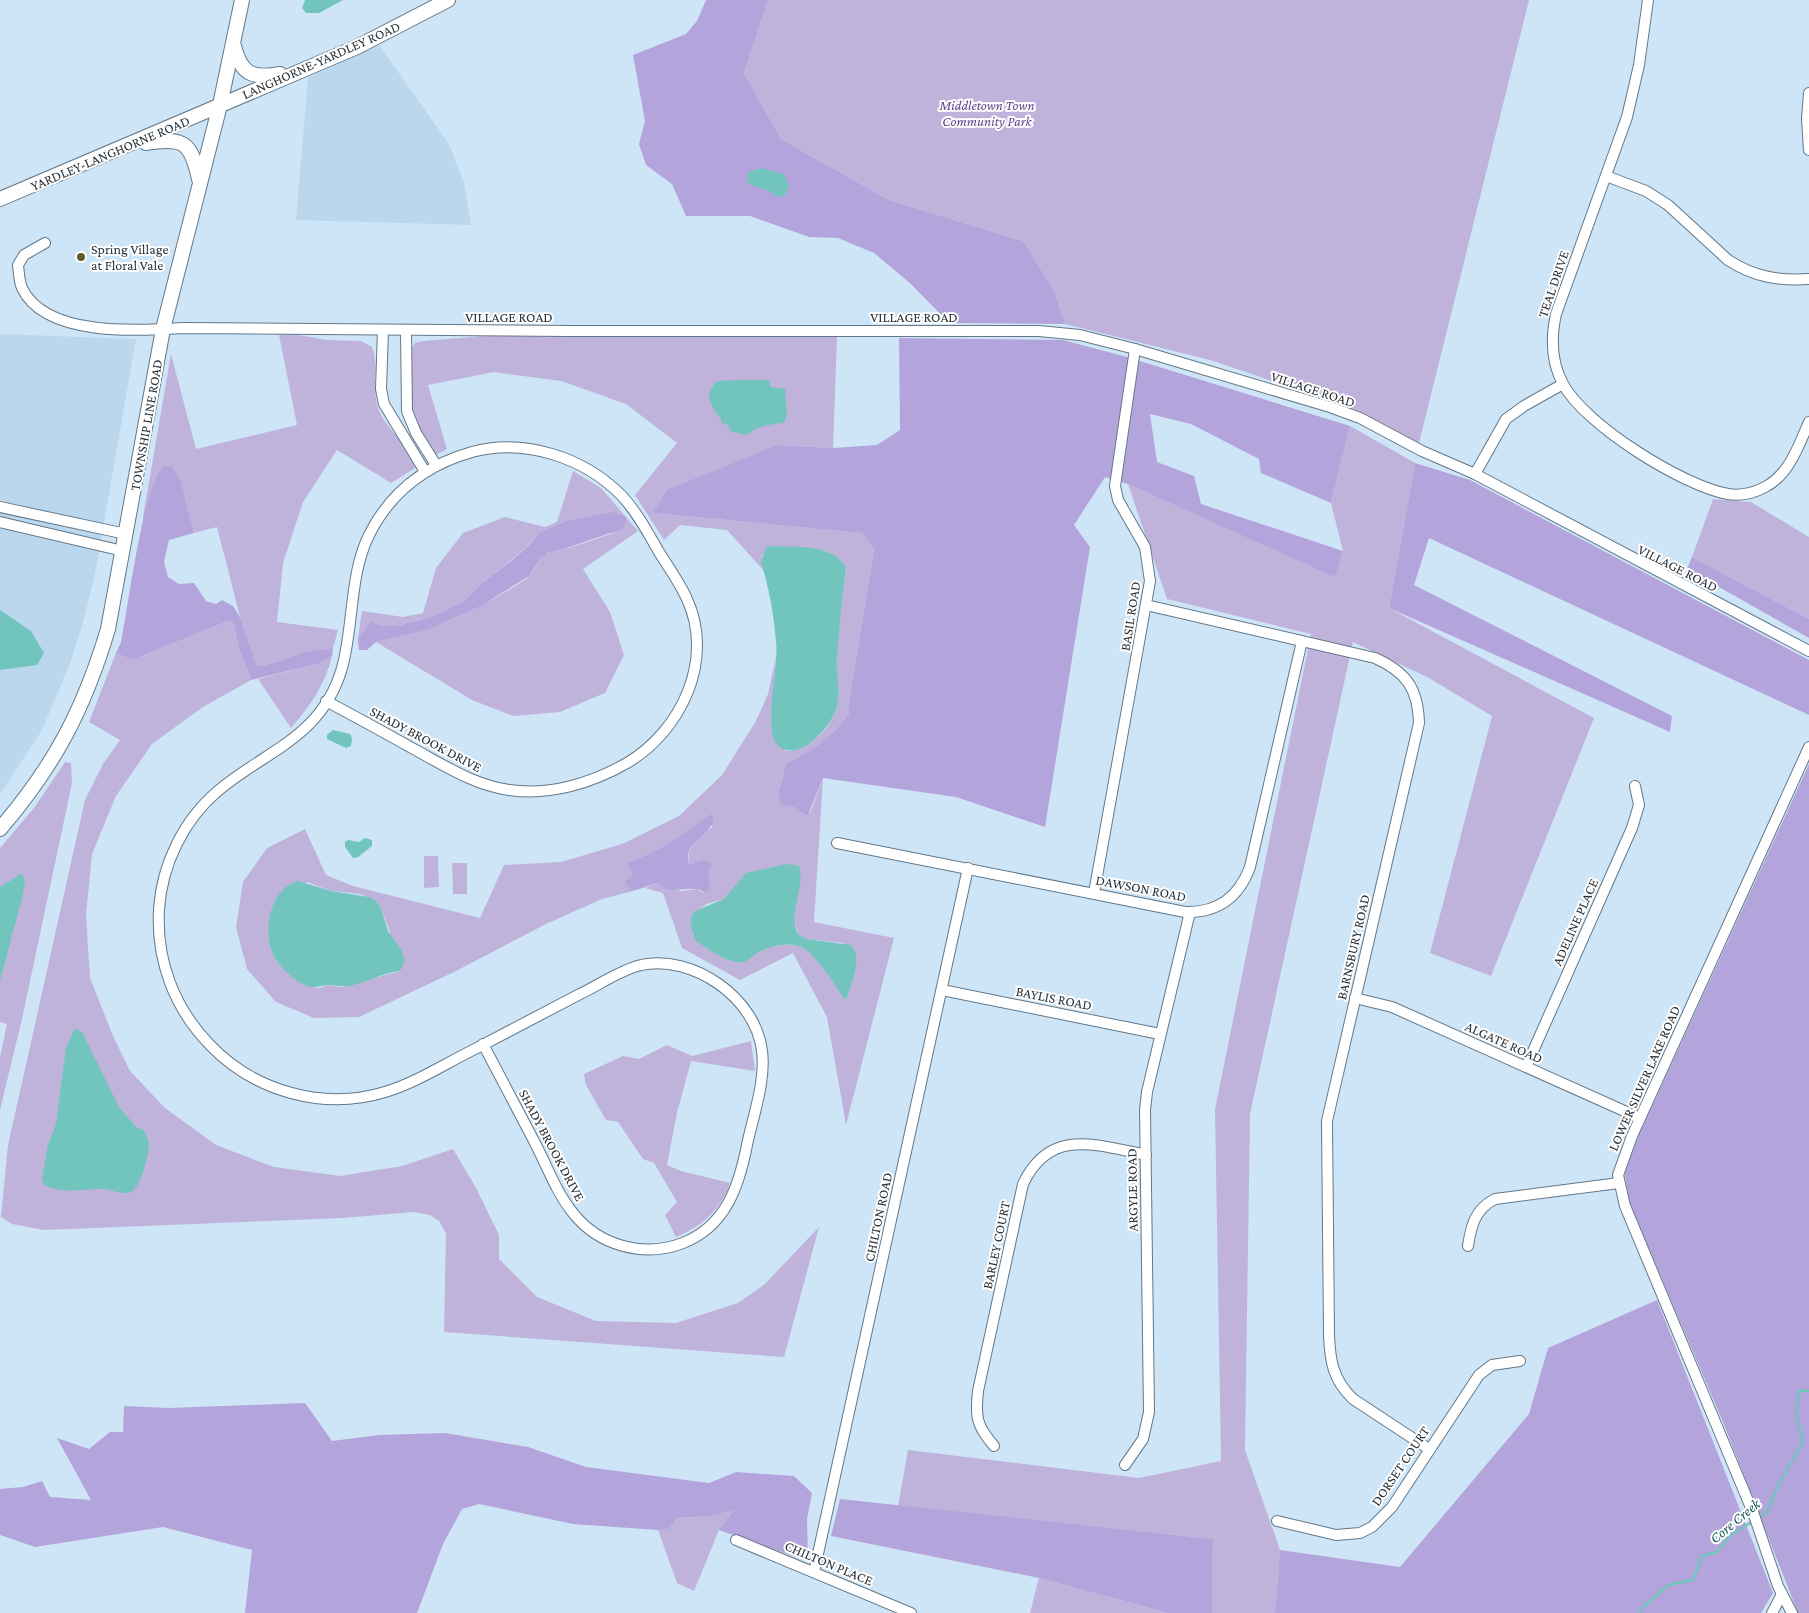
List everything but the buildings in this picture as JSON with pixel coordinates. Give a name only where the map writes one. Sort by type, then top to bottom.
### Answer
[{"type":"street","name":"TOWNSHIP LINE ROAD","points":[[0,829],[34,788],[55,756],[84,701],[108,629],[163,329],[220,106],[242,0]]},
{"type":"street","name":"LANGHORNE-YARDLEY ROAD","points":[[220,106],[357,47],[448,0]]},
{"type":"street","name":"TEAL DRIVE","points":[[1648,0],[1634,92],[1553,325],[1553,354],[1563,384],[1575,401],[1594,419],[1640,453],[1690,480],[1727,493],[1755,492],[1776,480],[1788,465],[1809,422]]},
{"type":"street","points":[[233,41],[238,63],[250,72],[266,76],[301,70]]},
{"type":"street","points":[[1809,94],[1806,120],[1809,150]]},
{"type":"street","name":"YARDLEY-LANGHORNE ROAD","points":[[0,199],[220,106]]},
{"type":"street","points":[[128,146],[164,140],[181,142],[194,156],[200,183]]},
{"type":"street","points":[[1606,176],[1646,191],[1668,205],[1728,260],[1739,267],[1773,279],[1809,279]]},
{"type":"street","name":"VILLAGE ROAD","points":[[45,243],[24,255],[18,265],[23,289],[37,306],[49,315],[73,324],[144,330],[1038,331],[1080,335],[1134,349],[1360,418],[1422,451],[1475,474],[1809,651]]},
{"type":"street","points":[[383,330],[381,389],[384,404],[424,470]]},
{"type":"street","points":[[406,330],[407,411],[416,434],[436,465]]},
{"type":"street","name":"BASIL ROAD","points":[[1094,893],[1150,581],[1146,552],[1137,530],[1118,500],[1115,486],[1134,349]]},
{"type":"street","points":[[1475,474],[1506,420],[1524,406],[1563,384]]},
{"type":"street","name":"SHADY BROOK DRIVE","points":[[326,700],[456,772],[481,783],[521,791],[548,791],[582,784],[612,772],[640,755],[667,730],[684,702],[694,676],[697,648],[695,621],[687,598],[633,509],[618,491],[594,473],[561,457],[533,449],[511,446],[482,449],[424,470],[397,494],[380,516],[368,538],[357,576],[342,666],[326,700],[310,724],[292,741],[214,794],[194,815],[178,841],[164,877],[159,914],[163,960],[182,1011],[201,1036],[223,1058],[249,1077],[297,1095],[328,1100],[380,1094],[403,1085],[625,971],[643,965],[681,968],[701,973],[724,987],[743,1006],[755,1027],[762,1051],[762,1074],[747,1147],[740,1180],[731,1201],[720,1217],[703,1232],[682,1243],[658,1249],[638,1250],[619,1246],[602,1237],[586,1226],[566,1203],[483,1044]]},
{"type":"street","points":[[0,507],[126,534]]},
{"type":"street","points":[[0,522],[123,551]]},
{"type":"street","name":"BARNSBURY ROAD","points":[[1146,605],[1375,658],[1389,664],[1404,676],[1412,688],[1418,710],[1419,723],[1326,1129],[1330,1356],[1337,1382],[1353,1399],[1429,1449]]},
{"type":"street","name":"DAWSON ROAD","points":[[837,843],[1190,912],[1221,905],[1238,892],[1245,881],[1250,867],[1302,641]]},
{"type":"street","name":"LOWER SILVER LAKE ROAD","points":[[1792,1613],[1782,1594],[1754,1515],[1625,1206],[1618,1183],[1619,1168],[1640,1118],[1809,747]]},
{"type":"street","name":"ADELINE PLACE","points":[[1526,1067],[1632,828],[1638,805],[1635,786]]},
{"type":"street","name":"CHILTON ROAD","points":[[814,1572],[968,868]]},
{"type":"street","name":"ARGYLE ROAD","points":[[1125,1466],[1143,1439],[1149,1412],[1145,1110],[1160,1034],[1190,912]]},
{"type":"street","name":"BAYLIS ROAD","points":[[942,990],[1160,1034]]},
{"type":"street","name":"ALGATE ROAD","points":[[1355,998],[1392,1007],[1640,1118]]},
{"type":"street","name":"BARLEY COURT","points":[[994,1446],[978,1424],[977,1399],[1023,1184],[1028,1173],[1045,1154],[1066,1145],[1092,1144],[1146,1154]]},
{"type":"street","points":[[1468,1246],[1475,1218],[1485,1206],[1495,1200],[1618,1183]]},
{"type":"street","name":"DORSET COURT","points":[[1277,1521],[1346,1536],[1367,1530],[1388,1513],[1479,1375],[1492,1365],[1520,1361]]},
{"type":"street","name":"CHILTON PLACE","points":[[736,1540],[911,1613]]},
{"type":"street","points":[[1772,1613],[1782,1594]]},
{"type":"shaded area","points":[[305,0],[343,0],[319,13],[306,13],[302,8]]},
{"type":"shaded area","points":[[706,0],[768,0],[744,73],[781,139],[889,200],[1023,241],[1054,290],[1065,324],[949,323],[910,283],[874,253],[838,238],[809,237],[750,216],[686,216],[672,184],[646,165],[639,144],[645,121],[633,55],[686,34],[697,21]]},
{"type":"shaded area","points":[[379,45],[449,144],[464,183],[471,225],[296,220],[308,78]]},
{"type":"shaded area","points":[[761,168],[784,174],[789,186],[785,196],[775,196],[769,191],[747,182],[748,172]]},
{"type":"shaded area","points":[[0,334],[136,339],[95,574],[82,626],[69,666],[42,730],[0,794]]},
{"type":"shaded area","points":[[899,338],[1063,340],[1127,357],[1350,426],[1331,503],[1261,473],[1259,459],[1191,424],[1150,414],[1157,462],[1194,476],[1201,504],[1343,551],[1335,577],[1128,484],[1105,477],[1074,525],[1090,547],[1045,827],[956,797],[823,778],[808,815],[805,815],[796,808],[780,804],[778,795],[786,763],[805,754],[821,743],[849,714],[848,707],[874,549],[862,533],[653,513],[667,490],[778,445],[833,448],[877,445],[900,430]]},
{"type":"shaded area","points":[[769,380],[771,387],[785,389],[787,415],[784,423],[759,428],[747,435],[732,432],[726,423],[723,424],[711,403],[709,392],[718,381]]},
{"type":"shaded area","points":[[1415,463],[1470,480],[1809,660],[1809,715],[1429,538],[1414,585],[1672,716],[1670,732],[1389,608]]},
{"type":"shaded area","points":[[164,466],[172,467],[181,481],[194,533],[169,540],[164,562],[168,577],[179,584],[194,583],[206,601],[216,604],[222,600],[233,606],[240,617],[257,666],[264,666],[307,651],[333,648],[332,656],[318,664],[251,680],[239,648],[233,622],[228,621],[132,660],[116,653],[121,642],[137,548],[149,496],[156,477]]},
{"type":"shaded area","points":[[613,512],[626,517],[622,529],[561,550],[548,552],[540,559],[529,576],[481,606],[429,629],[376,642],[367,650],[359,650],[358,639],[371,622],[381,626],[402,626],[440,613],[465,600],[481,584],[529,545],[538,533],[566,521]]},
{"type":"shaded area","points":[[766,547],[814,548],[841,560],[846,568],[837,660],[839,694],[837,706],[831,720],[818,736],[803,747],[795,750],[784,750],[777,745],[771,724],[776,642],[771,602],[761,562]]},
{"type":"shaded area","points":[[1692,557],[1809,619],[1809,638],[1687,569]]},
{"type":"shaded area","points":[[0,610],[31,631],[44,653],[37,665],[0,670]]},
{"type":"shaded area","points":[[333,730],[350,734],[352,738],[351,746],[346,748],[327,739],[327,735]]},
{"type":"shaded area","points":[[1809,764],[1809,1613],[1798,1613],[1723,1422],[1630,1204],[1624,1171]]},
{"type":"shaded area","points":[[711,814],[714,820],[711,826],[693,845],[688,856],[689,864],[703,860],[709,862],[711,866],[708,871],[710,887],[707,892],[696,889],[671,890],[657,883],[633,891],[626,885],[626,880],[633,874],[627,863],[661,848]]},
{"type":"shaded area","points":[[365,838],[372,840],[372,846],[358,857],[353,858],[345,847],[345,842],[348,840],[359,842]]},
{"type":"shaded area","points":[[787,864],[799,866],[801,875],[794,918],[798,934],[806,939],[851,945],[855,951],[855,972],[847,999],[844,998],[816,959],[799,946],[787,944],[774,946],[757,953],[749,960],[738,962],[718,955],[695,939],[691,917],[695,911],[724,899],[746,873]]},
{"type":"shaded area","points":[[22,873],[25,881],[23,894],[0,981],[0,887]]},
{"type":"shaded area","points":[[298,881],[331,891],[369,897],[376,901],[381,908],[388,931],[401,949],[405,961],[400,971],[346,986],[310,987],[302,984],[292,976],[274,957],[268,931],[269,920],[276,900],[289,885]]},
{"type":"shaded area","points":[[75,1028],[82,1032],[119,1107],[137,1128],[143,1129],[148,1140],[149,1147],[143,1172],[134,1190],[128,1193],[104,1189],[58,1190],[44,1185],[42,1178],[48,1145],[56,1124],[66,1048]]},
{"type":"shaded area","points":[[1657,1300],[1773,1593],[1761,1613],[1275,1613],[1280,1550],[1400,1567],[1529,1414],[1548,1348]]},
{"type":"shaded area","points":[[305,1403],[332,1441],[379,1435],[445,1433],[528,1447],[586,1467],[709,1483],[736,1472],[794,1476],[812,1493],[807,1519],[808,1561],[719,1530],[734,1510],[709,1516],[677,1518],[669,1529],[658,1530],[573,1524],[479,1504],[462,1509],[443,1544],[417,1613],[245,1613],[252,1550],[163,1527],[35,1547],[0,1535],[0,1489],[23,1487],[42,1481],[50,1497],[91,1500],[57,1438],[89,1449],[110,1432],[123,1432],[124,1406],[169,1408]]},
{"type":"shaded area","points":[[840,1499],[1213,1539],[1212,1613],[1168,1613],[1039,1578],[831,1536]]},
{"type":"green space","name":"Middletown Town Community Park","points":[[768,0],[1529,0],[1419,443],[1357,410],[1210,360],[1065,324],[1054,290],[1023,241],[889,200],[781,139],[744,73]]},
{"type":"green space","points":[[293,334],[327,340],[361,341],[372,347],[375,362],[377,405],[383,419],[410,454],[415,468],[391,483],[337,450],[303,502],[283,563],[277,622],[338,630],[333,648],[307,651],[264,666],[257,666],[240,617],[217,527],[194,533],[181,481],[160,470],[143,523],[143,517],[171,354],[196,449],[297,425],[279,335]]},
{"type":"green space","points":[[486,336],[837,337],[833,448],[778,445],[653,513],[863,533],[874,549],[848,707],[849,714],[821,743],[805,754],[786,763],[778,795],[780,804],[796,808],[805,815],[810,813],[823,778],[814,922],[894,938],[846,1125],[827,1017],[793,953],[740,980],[682,948],[663,893],[645,888],[657,883],[681,891],[697,889],[702,892],[710,887],[707,871],[695,862],[689,864],[689,858],[694,842],[712,827],[711,815],[680,837],[641,859],[631,870],[633,874],[626,880],[633,891],[602,899],[546,924],[456,971],[359,1017],[314,1018],[276,1002],[247,969],[236,927],[243,882],[267,848],[305,829],[326,875],[353,886],[480,918],[504,865],[561,862],[622,844],[679,816],[722,775],[756,721],[768,694],[776,656],[771,720],[777,745],[787,751],[805,746],[821,734],[836,709],[838,700],[838,638],[846,569],[827,551],[772,546],[762,556],[766,573],[727,530],[680,525],[664,540],[635,495],[677,443],[626,404],[561,381],[494,372],[428,385],[447,449],[436,455],[420,431],[411,406],[410,350],[415,343]],"holes":[[[307,882],[331,891],[360,894],[376,901],[381,908],[392,938],[401,949],[400,971],[341,987],[328,985],[319,988],[305,985],[279,964],[271,950],[270,924]],[[724,899],[794,921],[798,934],[806,939],[843,943],[850,984],[847,999],[817,959],[799,946],[787,944],[774,946],[757,953],[749,960],[738,962],[726,959],[699,942],[694,936],[692,929],[692,914],[707,904]]]},
{"type":"green space","points":[[1350,426],[1415,463],[1389,608],[1594,718],[1491,976],[1430,953],[1492,716],[1429,678],[1353,642],[1250,1114],[1245,1450],[1280,1550],[1275,1613],[1212,1613],[1213,1539],[898,1506],[908,1450],[1139,1478],[1221,1461],[1215,1109],[1311,634],[1167,599],[1128,484],[1335,576],[1343,551],[1331,503]]},
{"type":"green space","points":[[573,471],[601,488],[638,531],[583,569],[610,612],[624,655],[605,693],[560,712],[513,716],[472,700],[376,642],[416,632],[472,610],[526,579],[541,559],[549,552],[562,550],[613,533],[586,518],[566,521],[538,533],[521,552],[462,602],[436,615],[405,624],[402,627],[375,627],[363,633],[357,645],[362,611],[403,617],[423,613],[436,568],[463,533],[505,517],[545,527],[557,522]]},
{"type":"green space","points":[[1713,499],[1751,502],[1809,537],[1809,619],[1692,557]]},
{"type":"green space","points":[[228,621],[233,622],[239,648],[251,680],[203,707],[152,744],[116,796],[92,854],[86,915],[90,978],[113,1036],[130,1071],[165,1108],[216,1145],[274,1167],[340,1176],[402,1166],[453,1149],[476,1188],[499,1235],[499,1259],[537,1297],[596,1321],[676,1323],[738,1303],[765,1284],[819,1227],[784,1357],[444,1332],[446,1233],[439,1221],[430,1215],[414,1212],[343,1218],[44,1230],[12,1224],[1,1217],[8,1145],[85,800],[103,764],[120,740],[89,722],[116,653],[132,660]]},
{"type":"green space","points":[[332,656],[316,695],[291,728],[258,679],[318,664]]},
{"type":"green space","points":[[65,762],[71,763],[72,783],[22,1019],[0,1110],[0,1057],[7,1024],[0,1022],[0,848],[34,808]]},
{"type":"green space","points":[[424,856],[438,856],[439,887],[424,888]]},
{"type":"green space","points":[[452,863],[467,863],[467,894],[453,894]]},
{"type":"green space","points":[[751,1041],[755,1071],[691,1061],[677,1113],[667,1165],[681,1171],[730,1183],[716,1209],[709,1216],[694,1228],[676,1237],[665,1215],[677,1202],[654,1163],[643,1159],[618,1122],[606,1120],[586,1085],[584,1074],[623,1056],[639,1059],[667,1045],[692,1056]]},
{"type":"green space","points":[[735,1509],[719,1530],[694,1591],[677,1583],[658,1530],[669,1529],[677,1518],[709,1516]]},
{"type":"green space","points":[[1039,1578],[1168,1613],[1030,1613]]},
{"type":"waterway","name":"Core Creek","points":[[1758,1518],[1767,1512],[1779,1484],[1803,1441],[1797,1418],[1798,1391],[1809,1391]]},
{"type":"waterway","name":"Core Creek","points":[[1640,1613],[1642,1608],[1668,1585],[1693,1580],[1702,1556],[1717,1552],[1730,1536],[1753,1521]]},
{"type":"place","name":"Spring Village at Floral Vale","points":[[81,257]]}]
